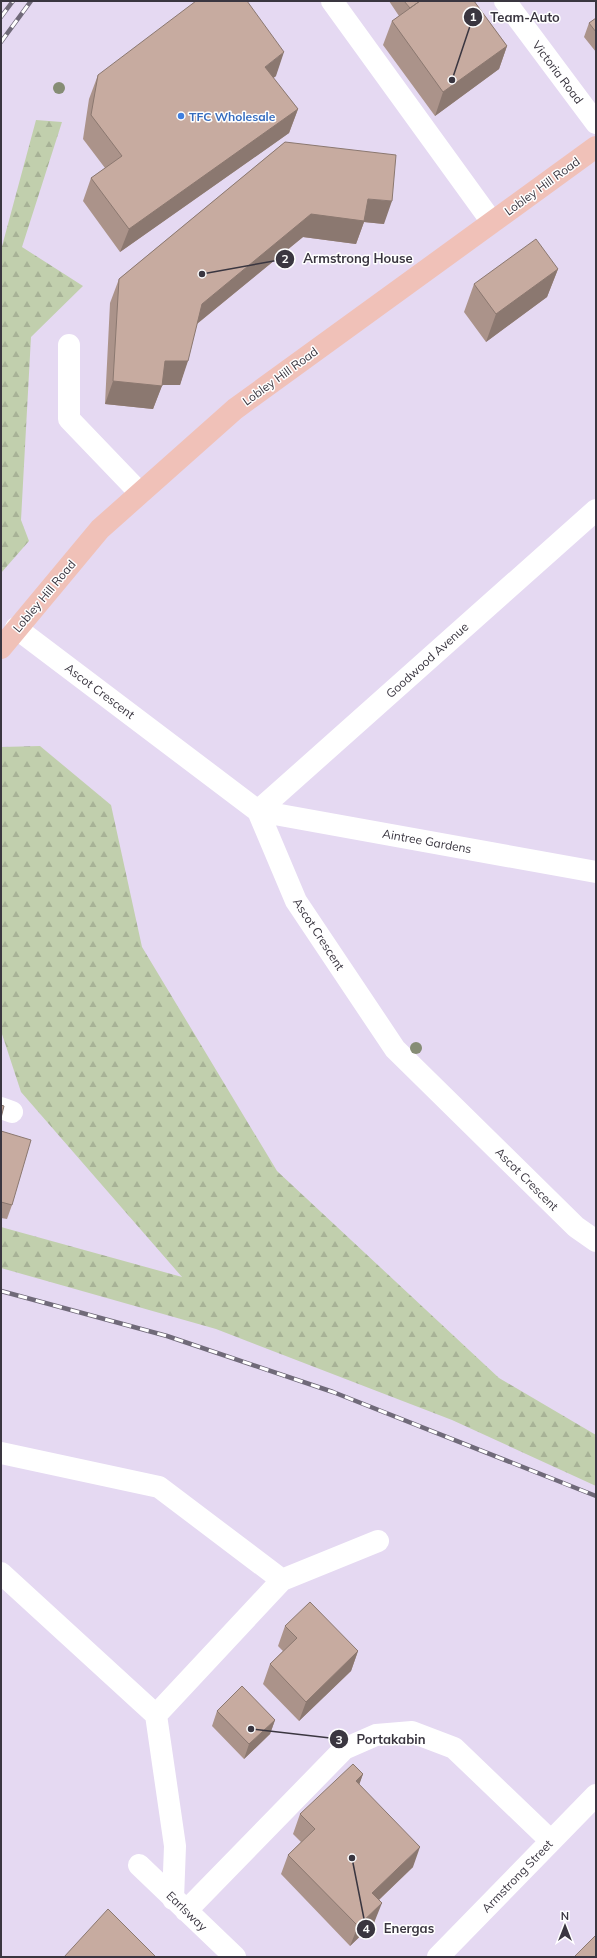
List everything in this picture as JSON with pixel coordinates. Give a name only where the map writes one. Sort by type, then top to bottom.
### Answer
[{"type":"main road","name":"Lobley Hill Road","points":[[1,648],[16,628],[100,529],[235,409],[596,147]]},
{"type":"street","points":[[332,1],[492,222]]},
{"type":"street","name":"Victoria Road","points":[[505,1],[596,123]]},
{"type":"street","points":[[69,345],[69,419],[140,494]]},
{"type":"street","name":"Goodwood Avenue","points":[[258,811],[596,510]]},
{"type":"street","name":"Ascot Crescent","points":[[16,628],[258,811],[296,901],[395,1049],[576,1227],[596,1240]]},
{"type":"street","name":"Aintree Gardens","points":[[258,811],[594,868]]},
{"type":"street","points":[[1,1453],[159,1487],[282,1580]]},
{"type":"street","points":[[156,1715],[282,1580],[378,1541]]},
{"type":"street","points":[[1,1573],[156,1715],[175,1846],[180,1905]]},
{"type":"street","points":[[180,1905],[344,1750],[376,1735],[412,1732],[454,1748],[551,1841]]},
{"type":"street","name":"Armstrong Street","points":[[438,1957],[596,1795]]},
{"type":"street","name":"Earlsway","points":[[139,1865],[235,1957]]},
{"type":"green space","points":[[36,120],[62,122],[22,247],[83,286],[31,337],[21,520],[29,541],[1,573],[1,250]]},
{"type":"green space","points":[[40,746],[111,805],[142,947],[277,1171],[499,1378],[596,1435],[596,1486],[452,1420],[216,1329],[1,1268],[1,1227],[182,1277],[21,1092],[1,1031],[1,747]]},
{"type":"building","name":"TFC Wholesale","points":[[196,1],[247,1],[284,52],[265,67],[298,109],[129,229],[91,178],[122,156],[91,115],[98,75]]},
{"type":"building","points":[[404,1],[420,1],[410,8]]},
{"type":"building","points":[[420,1],[474,1],[507,46],[443,92],[392,21]]},
{"type":"building","points":[[596,18],[596,32],[589,23]]},
{"type":"building","points":[[285,142],[396,155],[392,201],[368,199],[364,221],[311,214],[202,304],[188,361],[165,361],[162,386],[113,381],[119,279]]},
{"type":"building","points":[[536,239],[558,269],[496,314],[474,284]]},
{"type":"building","points":[[1,1105],[4,1106],[1,1118]]},
{"type":"building","points":[[1,1131],[31,1140],[12,1205],[1,1202]]},
{"type":"building","points":[[310,1602],[358,1651],[306,1702],[270,1664],[297,1638],[285,1626]]},
{"type":"building","points":[[242,1686],[275,1720],[249,1744],[217,1711]]},
{"type":"building","points":[[353,1764],[363,1774],[356,1781],[420,1847],[372,1893],[382,1903],[358,1926],[288,1855],[315,1829],[300,1814]]},
{"type":"building","points":[[108,1909],[156,1957],[64,1957]]},
{"type":"building","points":[[596,1935],[596,1957],[574,1957]]},
{"type":"railway","points":[[1,17],[13,1]]},
{"type":"railway","points":[[1,42],[31,1]]},
{"type":"railway","points":[[1,1291],[167,1336],[333,1392],[596,1496]]},
{"type":"place","name":"Team-Auto","points":[[452,80]]},
{"type":"place","name":"TFC Wholesale","points":[[181,116]]},
{"type":"place","name":"Armstrong House","points":[[202,274]]},
{"type":"place","name":"Portakabin","points":[[251,1729]]},
{"type":"place","name":"Energas","points":[[352,1858]]}]
